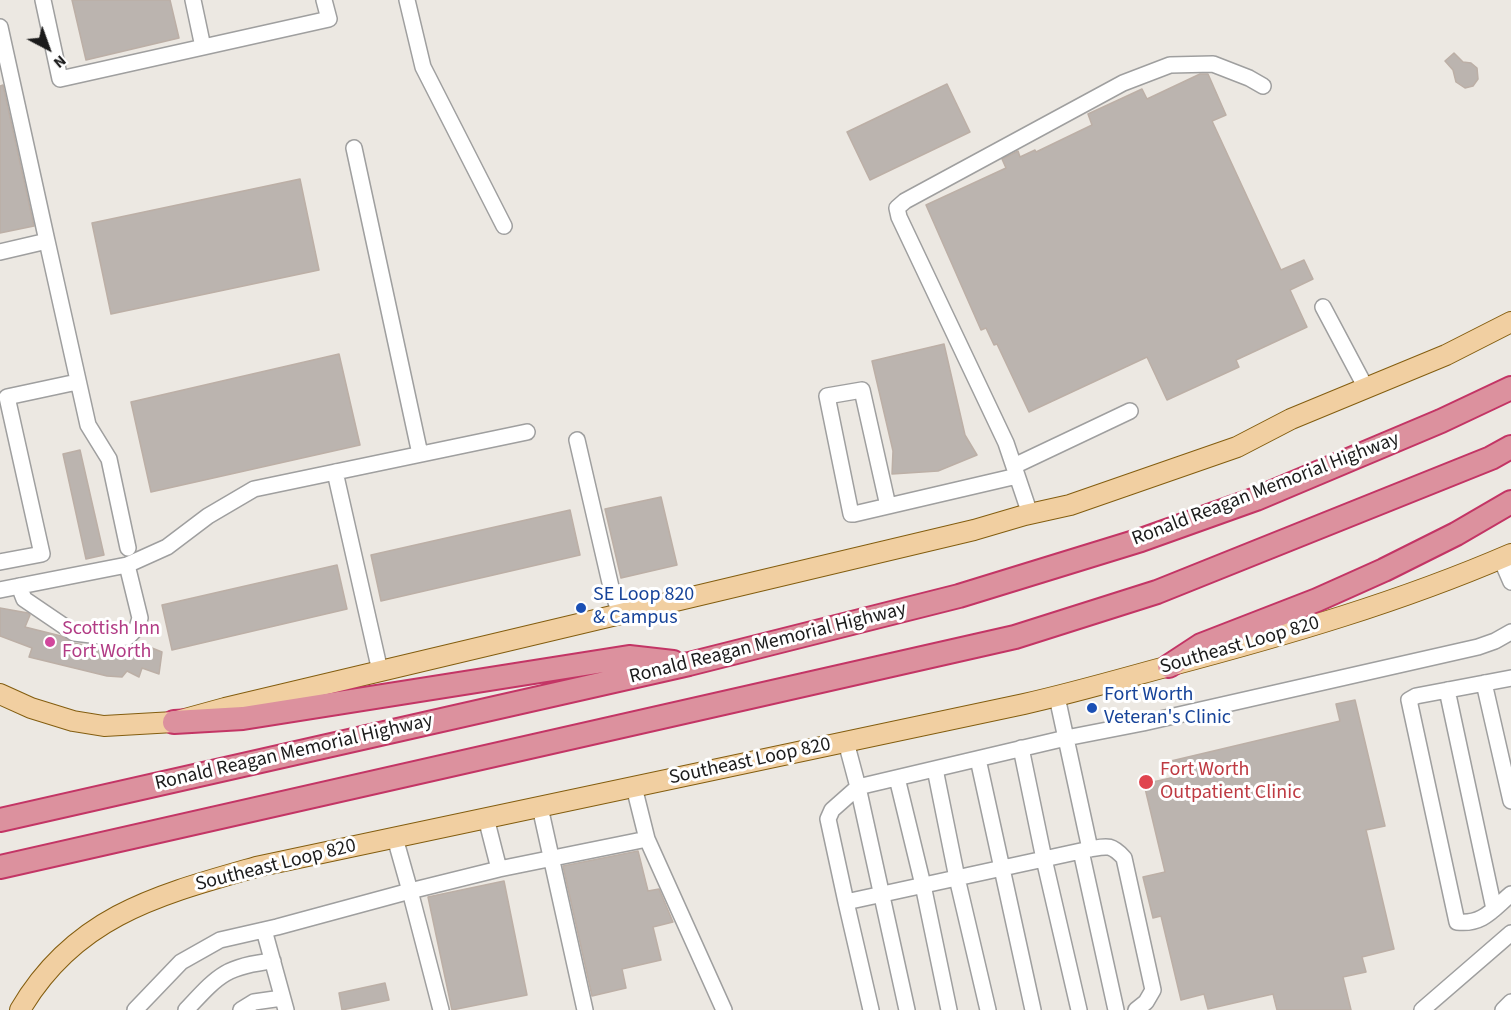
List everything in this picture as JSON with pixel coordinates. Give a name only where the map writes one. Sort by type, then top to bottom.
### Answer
[{"type":"highway","name":"Ronald Reagan Memorial Highway","points":[[0,820],[689,664],[959,597],[1141,540],[1277,490],[1441,421],[1511,388]]},
{"type":"highway","points":[[0,867],[1015,637],[1157,592],[1491,458],[1511,447]]},
{"type":"highway","points":[[1169,666],[1201,645],[1317,600],[1384,570],[1456,534],[1511,502]]},
{"type":"highway","points":[[174,722],[243,718],[629,657],[689,664]]},
{"type":"main road","points":[[1446,355],[1511,308]]},
{"type":"main road","points":[[0,694],[31,708],[73,721],[104,726],[174,722],[974,530],[1030,514],[1070,506],[1237,447],[1291,419],[1446,355],[1511,322]]},
{"type":"main road","name":"Southeast Loop 820","points":[[20,1010],[30,992],[51,966],[87,934],[125,911],[149,900],[256,867],[1057,697],[1230,651],[1384,604],[1450,580],[1506,556]]},
{"type":"lane","points":[[43,0],[60,79],[329,19],[324,0]]},
{"type":"lane","points":[[193,0],[203,47]]},
{"type":"lane","points":[[407,0],[423,67],[504,226]]},
{"type":"lane","points":[[0,27],[77,382],[88,425],[109,459],[128,548]]},
{"type":"lane","points":[[1030,514],[1006,443],[897,208],[905,201],[1123,82],[1170,65],[1213,64],[1263,86]]},
{"type":"lane","points":[[354,148],[420,454]]},
{"type":"lane","points":[[0,252],[47,241]]},
{"type":"lane","points":[[1323,307],[1366,388]]},
{"type":"lane","points":[[0,562],[42,554],[7,397],[77,382]]},
{"type":"lane","points":[[888,506],[862,390],[827,396],[849,511],[854,514],[888,506],[1016,471],[1130,411]]},
{"type":"lane","points":[[0,590],[127,565],[167,547],[208,516],[254,489],[527,432]]},
{"type":"lane","points":[[577,440],[611,587],[620,614]]},
{"type":"lane","points":[[334,472],[380,671]]},
{"type":"lane","points":[[1506,556],[1511,582]]},
{"type":"lane","points":[[19,586],[24,599],[74,633],[117,638],[128,637],[137,628],[140,618],[127,565]]},
{"type":"lane","points":[[871,1010],[828,819],[832,810],[858,787],[1021,748],[1143,723],[1478,647],[1511,632]]},
{"type":"lane","points":[[1511,678],[1416,696],[1408,700],[1457,922],[1470,924],[1482,919],[1511,894]]},
{"type":"lane","points":[[1484,683],[1511,801]]},
{"type":"lane","points":[[1447,690],[1494,909]]},
{"type":"lane","points":[[1057,697],[1116,1010]]},
{"type":"lane","points":[[846,742],[908,1010]]},
{"type":"lane","points":[[1021,748],[1079,1010]]},
{"type":"lane","points":[[978,759],[1033,1010]]},
{"type":"lane","points":[[935,769],[957,878],[988,1010]]},
{"type":"lane","points":[[897,778],[923,885],[949,1010]]},
{"type":"lane","points":[[634,787],[647,839],[724,1010]]},
{"type":"lane","points":[[540,807],[585,1010]]},
{"type":"lane","points":[[486,818],[499,869]]},
{"type":"lane","points":[[395,838],[441,1010]]},
{"type":"lane","points":[[135,1010],[181,962],[220,940],[499,869],[647,839]]},
{"type":"lane","points":[[846,902],[1110,846],[1124,858],[1154,990],[1146,1002],[1136,1010]]},
{"type":"lane","points":[[241,1010],[254,1002],[284,1004],[264,930]]},
{"type":"lane","points":[[1422,1010],[1511,933]]},
{"type":"lane","points":[[186,1010],[222,974],[250,963],[273,961]]},
{"type":"lane","points":[[1503,1010],[1511,1002]]},
{"type":"building","points":[[72,0],[170,0],[179,38],[86,60]]},
{"type":"building","points":[[1454,53],[1463,62],[1471,63],[1477,68],[1478,79],[1473,86],[1465,88],[1456,82],[1453,70],[1445,61]]},
{"type":"building","points":[[1200,74],[1208,74],[1226,115],[1212,121],[1281,270],[1304,260],[1313,279],[1290,290],[1307,327],[1236,360],[1239,367],[1167,400],[1147,357],[1029,412],[997,344],[994,345],[986,328],[981,330],[926,205],[1006,168],[1002,159],[1018,151],[1020,157],[1035,150],[1036,152],[1092,125],[1088,114],[1142,89],[1147,99]]},
{"type":"building","points":[[947,84],[970,132],[870,180],[847,132]]},
{"type":"building","points":[[3,85],[34,226],[0,233],[0,86]]},
{"type":"building","points":[[300,179],[319,270],[111,314],[92,223]]},
{"type":"building","points":[[944,344],[965,435],[977,455],[938,471],[892,474],[893,451],[872,361]]},
{"type":"building","points":[[339,354],[360,445],[151,492],[131,402]]},
{"type":"building","points":[[80,450],[104,555],[86,559],[63,454]]},
{"type":"building","points":[[661,497],[677,565],[621,578],[605,509]]},
{"type":"building","points":[[570,510],[580,555],[381,601],[371,555]]},
{"type":"building","points":[[337,565],[347,609],[172,650],[162,605]]},
{"type":"building","name":"Scottish Inn Fort Worth","points":[[0,608],[28,613],[30,615],[25,627],[61,636],[72,643],[125,651],[127,647],[137,642],[162,652],[159,674],[142,668],[139,677],[127,671],[122,677],[107,676],[29,657],[32,648],[0,636]]},
{"type":"building","points":[[1355,700],[1385,826],[1366,830],[1394,949],[1362,957],[1366,972],[1343,977],[1351,1010],[1277,1010],[1273,994],[1208,1009],[1204,994],[1181,1000],[1161,916],[1153,918],[1143,877],[1165,872],[1144,784],[1175,777],[1171,761],[1340,721],[1336,704]]},
{"type":"building","points":[[638,851],[648,891],[659,889],[673,922],[653,927],[661,960],[622,969],[626,988],[592,996],[563,866]]},
{"type":"building","points":[[504,881],[527,995],[452,1010],[428,897]]},
{"type":"building","points":[[385,983],[389,1000],[342,1010],[339,993]]},
{"type":"place","name":"SE Loop 820 & Campus","points":[[581,608]]},
{"type":"place","name":"Scottish Inn Fort Worth","points":[[50,642]]},
{"type":"place","name":"Fort Worth Veteran's Clinic","points":[[1092,708]]},
{"type":"place","name":"Fort Worth Outpatient Clinic","points":[[1146,782]]}]
